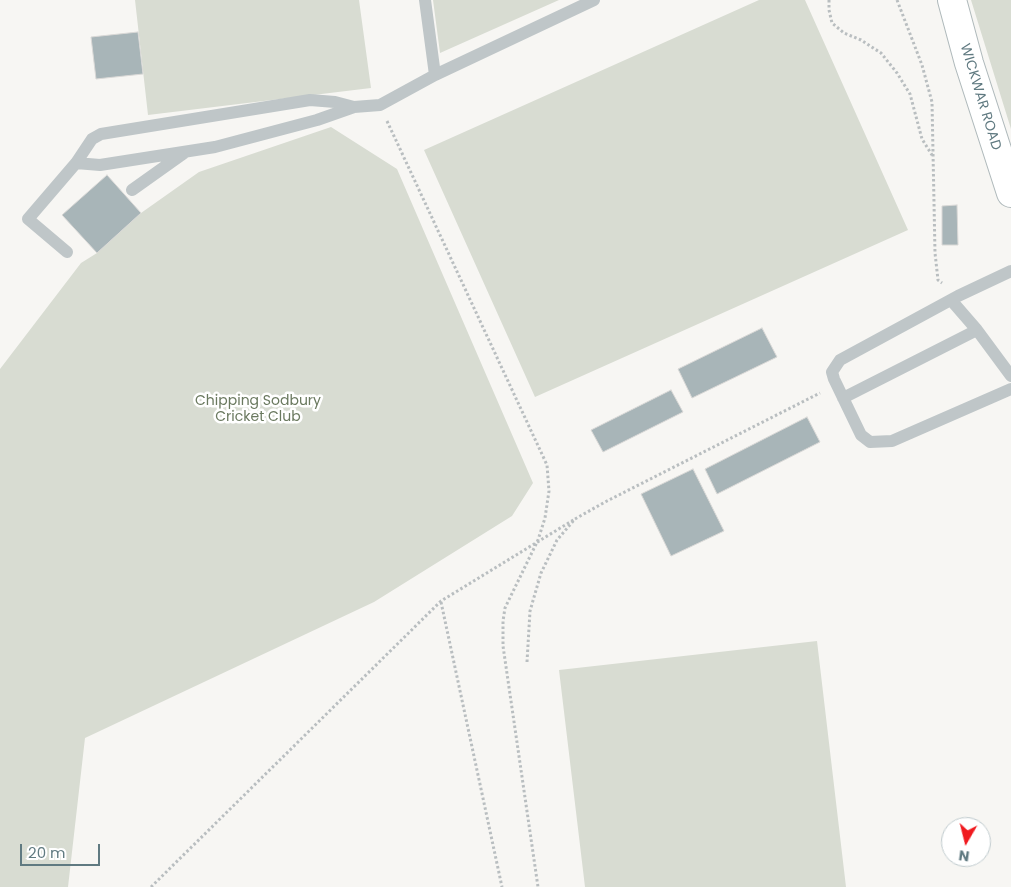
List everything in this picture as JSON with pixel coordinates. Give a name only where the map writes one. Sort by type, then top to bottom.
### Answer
[{"type":"main road","name":"WICKWAR ROAD","points":[[952,0],[972,71],[1011,193]]},
{"type":"lane","points":[[425,0],[435,75]]},
{"type":"lane","points":[[76,163],[100,165],[215,147],[317,120],[354,107],[380,105],[435,75],[594,0]]},
{"type":"lane","points":[[67,252],[28,220],[76,163],[92,140],[101,134],[310,100],[335,102],[354,107]]},
{"type":"lane","points":[[132,190],[186,152]]},
{"type":"lane","points":[[1011,272],[954,298],[840,360],[832,375],[861,435],[870,442],[892,441],[1011,389]]},
{"type":"lane","points":[[954,298],[1011,376]]},
{"type":"lane","points":[[843,398],[977,330]]},
{"type":"path","points":[[830,0],[828,10],[832,23],[881,53],[897,73],[910,94],[922,139],[933,155]]},
{"type":"path","points":[[897,0],[922,64],[932,102],[935,253],[938,280],[954,298]]},
{"type":"path","points":[[380,105],[547,465],[549,491],[545,518],[538,540],[505,608],[503,621],[503,646],[538,887]]},
{"type":"path","points":[[151,887],[441,601],[538,540],[605,502],[836,384]]},
{"type":"path","points":[[528,662],[530,611],[541,573],[557,540],[575,519]]},
{"type":"path","points":[[441,601],[502,887]]},
{"type":"green space","points":[[135,0],[359,0],[371,88],[148,115]]},
{"type":"green space","points":[[433,0],[559,0],[440,53]]},
{"type":"green space","points":[[759,0],[805,0],[908,230],[535,397],[424,150]]},
{"type":"green space","points":[[971,0],[1011,0],[1011,129]]},
{"type":"green space","name":"Chipping Sodbury Cricket Club","points":[[331,127],[397,169],[533,483],[512,516],[374,602],[85,738],[68,887],[0,887],[0,369],[81,263],[97,253],[141,213],[199,172]]},
{"type":"green space","points":[[817,641],[846,887],[585,887],[559,670]]},
{"type":"building","points":[[138,32],[143,74],[96,79],[91,37]]},
{"type":"building","points":[[107,175],[141,213],[97,253],[62,215]]},
{"type":"building","points":[[957,205],[958,245],[942,245],[942,206]]},
{"type":"building","points":[[762,328],[777,357],[692,398],[678,369]]},
{"type":"building","points":[[671,390],[683,412],[603,452],[591,430]]},
{"type":"building","points":[[807,417],[820,442],[717,494],[705,469]]},
{"type":"building","points":[[693,469],[724,531],[671,556],[641,494]]}]
